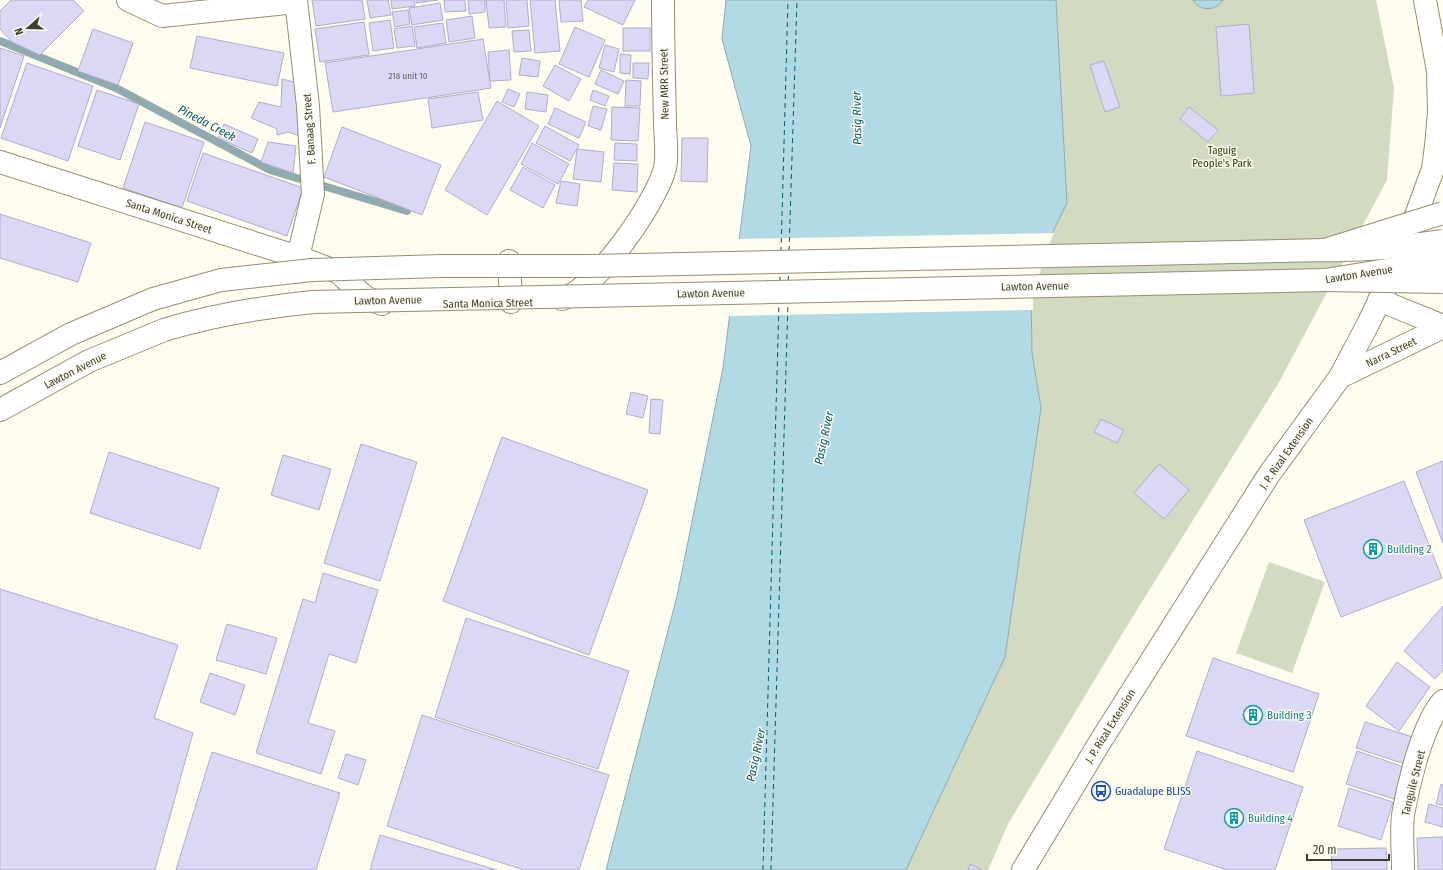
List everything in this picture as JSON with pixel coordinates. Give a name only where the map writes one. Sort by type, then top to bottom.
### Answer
[{"type":"main road","points":[[128,0],[162,16],[296,1]]},
{"type":"main road","name":"New MRR Street","points":[[663,0],[665,167]]},
{"type":"main road","name":"J. P. Rizal Extension","points":[[1023,870],[1100,742],[1268,476],[1340,377],[1401,256],[1433,169],[1441,120],[1437,59],[1425,0]]},
{"type":"main road","name":"F. Banaag Street","points":[[296,1],[308,106],[313,194],[298,257]]},
{"type":"main road","name":"Santa Monica Street","points":[[0,162],[298,257],[338,272],[356,291],[378,304],[552,301],[565,298],[587,285],[610,259],[644,211],[665,167]]},
{"type":"main road","points":[[1325,250],[1443,213]]},
{"type":"main road","name":"Lawton Avenue","points":[[0,373],[71,334],[153,299],[221,280],[312,270],[442,266],[590,266],[1390,249],[1443,241]]},
{"type":"main road","name":"Lawton Avenue","points":[[1401,256],[1443,250]]},
{"type":"main road","points":[[338,272],[386,264],[610,259]]},
{"type":"main road","points":[[509,261],[511,302]]},
{"type":"main road","name":"Lawton Avenue","points":[[0,410],[89,361],[164,330],[227,313],[269,306],[313,302],[1325,280],[1443,261]]},
{"type":"main road","points":[[1325,280],[1443,282]]},
{"type":"main road","name":"Narra Street","points":[[1379,300],[1443,327]]},
{"type":"main road","name":"Narra Street","points":[[1340,377],[1443,327]]},
{"type":"main road","name":"Tanguile Street","points":[[1403,870],[1403,816],[1415,762],[1435,709],[1443,701]]},
{"type":"green space","name":"Taguig People's Park","points":[[1056,0],[1376,0],[1394,88],[1387,180],[1278,384],[1130,621],[1008,824],[988,870],[906,870],[1005,657],[1041,408],[1032,353],[1031,293],[1047,244],[1067,203]]},
{"type":"green space","points":[[1269,562],[1325,582],[1292,673],[1236,653]]},
{"type":"water","name":"Pasig River","points":[[726,0],[1056,0],[1067,203],[1047,244],[1031,293],[1032,353],[1041,408],[1005,657],[906,870],[606,870],[677,596],[723,368],[751,146],[722,39]]},
{"type":"water","points":[[1193,0],[1223,0],[1220,4],[1208,9],[1200,7]]},
{"type":"pier","points":[[1054,233],[1033,293],[1033,310],[727,316],[737,239]]},
{"type":"building","points":[[11,0],[73,0],[84,11],[40,55],[12,42],[0,29],[0,11]]},
{"type":"building","points":[[312,0],[362,0],[365,19],[316,26]]},
{"type":"building","points":[[367,0],[388,0],[391,15],[370,18]]},
{"type":"building","points":[[391,0],[414,0],[415,6],[392,9]]},
{"type":"building","points":[[416,0],[438,0],[416,3]]},
{"type":"building","points":[[444,0],[465,0],[466,11],[445,12]]},
{"type":"building","points":[[468,0],[485,0],[485,12],[469,14]]},
{"type":"building","points":[[486,0],[504,0],[506,27],[489,28]]},
{"type":"building","points":[[506,0],[527,0],[529,26],[508,28]]},
{"type":"building","points":[[530,0],[555,0],[560,51],[535,53]]},
{"type":"building","points":[[559,0],[581,0],[583,21],[561,22]]},
{"type":"building","points":[[588,0],[635,0],[623,25],[584,7]]},
{"type":"building","points":[[440,3],[443,20],[412,25],[409,8]]},
{"type":"building","points":[[408,10],[410,24],[395,27],[392,12]]},
{"type":"building","points":[[472,16],[475,38],[449,42],[446,20]]},
{"type":"building","points":[[390,20],[394,48],[373,51],[369,23]]},
{"type":"building","points":[[364,22],[369,55],[320,62],[315,29]]},
{"type":"building","points":[[443,23],[446,43],[417,48],[414,27]]},
{"type":"building","points":[[1249,24],[1254,93],[1221,96],[1216,27]]},
{"type":"building","points":[[412,26],[415,46],[397,48],[394,29]]},
{"type":"building","points":[[575,27],[605,40],[589,77],[559,64]]},
{"type":"building","points":[[623,28],[650,28],[650,51],[623,51]]},
{"type":"building","points":[[93,29],[133,43],[118,85],[78,71]]},
{"type":"building","points":[[529,30],[531,51],[514,52],[512,31]]},
{"type":"building","points":[[197,36],[284,53],[277,86],[190,68]]},
{"type":"building","points":[[483,39],[491,88],[333,112],[325,63]]},
{"type":"building","points":[[605,45],[619,49],[614,72],[599,68]]},
{"type":"building","points":[[0,48],[24,56],[0,128]]},
{"type":"building","points":[[509,50],[511,80],[490,81],[488,52]]},
{"type":"building","points":[[620,54],[631,55],[630,74],[620,73]]},
{"type":"building","points":[[522,58],[540,61],[538,77],[519,75]]},
{"type":"building","points":[[1104,61],[1120,107],[1105,112],[1090,65]]},
{"type":"building","points":[[27,63],[93,86],[68,161],[1,138]]},
{"type":"building","points":[[633,63],[649,63],[648,79],[633,78]]},
{"type":"building","points":[[555,65],[581,79],[569,101],[543,86]]},
{"type":"building","points":[[601,70],[624,81],[618,94],[595,84]]},
{"type":"building","points":[[282,79],[303,84],[300,136],[288,132],[277,135],[277,129],[251,118],[259,102],[281,107]]},
{"type":"building","points":[[626,80],[641,81],[640,106],[625,106]]},
{"type":"building","points":[[508,89],[520,94],[514,107],[502,102]]},
{"type":"building","points":[[97,90],[139,104],[120,160],[78,146]]},
{"type":"building","points":[[593,90],[609,96],[605,106],[590,100]]},
{"type":"building","points":[[478,92],[483,120],[432,128],[428,99]]},
{"type":"building","points":[[527,92],[548,95],[546,112],[525,109]]},
{"type":"building","points":[[497,101],[539,126],[487,215],[445,190]]},
{"type":"building","points":[[593,106],[607,109],[601,130],[588,126]]},
{"type":"building","points":[[612,107],[640,108],[638,141],[611,140]]},
{"type":"building","points":[[1189,107],[1218,130],[1208,142],[1180,119]]},
{"type":"building","points":[[555,108],[586,122],[579,138],[548,124]]},
{"type":"building","points":[[145,122],[204,142],[182,208],[123,188]]},
{"type":"building","points":[[224,124],[258,139],[252,153],[218,138]]},
{"type":"building","points":[[545,126],[579,145],[570,161],[536,143]]},
{"type":"building","points":[[342,127],[441,165],[422,215],[324,177]]},
{"type":"building","points":[[682,138],[708,138],[707,182],[681,181]]},
{"type":"building","points":[[268,142],[296,146],[293,173],[261,162]]},
{"type":"building","points":[[532,143],[569,164],[558,184],[521,164]]},
{"type":"building","points":[[615,143],[637,144],[637,161],[614,160]]},
{"type":"building","points":[[577,149],[604,152],[601,182],[573,179]]},
{"type":"building","points":[[203,153],[303,188],[287,236],[187,201]]},
{"type":"building","points":[[614,163],[638,164],[637,192],[612,190]]},
{"type":"building","points":[[523,167],[555,185],[543,208],[510,190]]},
{"type":"building","points":[[561,181],[580,184],[577,206],[556,203]]},
{"type":"building","points":[[0,214],[91,243],[78,282],[0,258]]},
{"type":"building","points":[[631,392],[648,396],[643,418],[626,414]]},
{"type":"building","points":[[651,399],[663,400],[660,434],[649,433]]},
{"type":"building","points":[[1101,419],[1124,430],[1117,443],[1094,432]]},
{"type":"building","points":[[502,437],[648,490],[589,655],[443,601]]},
{"type":"building","points":[[361,444],[417,462],[380,581],[324,563]]},
{"type":"building","points":[[109,452],[219,488],[200,549],[90,513]]},
{"type":"building","points":[[283,455],[331,469],[319,510],[271,495]]},
{"type":"building","points":[[1443,461],[1443,543],[1416,472]]},
{"type":"building","points":[[1159,464],[1189,490],[1164,519],[1134,493]]},
{"type":"building","name":"Building 2","points":[[1404,481],[1442,578],[1341,617],[1304,520]]},
{"type":"building","points":[[323,573],[378,590],[356,663],[329,654],[308,723],[335,731],[321,774],[256,753],[303,599],[315,603]]},
{"type":"building","points":[[0,589],[178,645],[154,718],[193,733],[155,870],[0,870]]},
{"type":"building","points":[[1443,606],[1443,670],[1435,679],[1404,651]]},
{"type":"building","points":[[466,618],[629,671],[598,769],[435,717]]},
{"type":"building","points":[[227,624],[277,638],[266,674],[216,660]]},
{"type":"building","name":"Building 3","points":[[1213,658],[1319,694],[1293,772],[1186,736]]},
{"type":"building","points":[[1397,662],[1430,687],[1399,731],[1366,706]]},
{"type":"building","points":[[210,673],[245,685],[235,715],[200,702]]},
{"type":"building","points":[[422,715],[609,775],[579,870],[524,870],[387,826]]},
{"type":"building","points":[[1365,722],[1413,737],[1405,764],[1356,748]]},
{"type":"building","name":"Building 4","points":[[1197,751],[1303,787],[1275,870],[1227,870],[1164,849]]},
{"type":"building","points":[[1357,751],[1404,767],[1394,799],[1346,784]]},
{"type":"building","points":[[212,752],[340,793],[316,870],[176,870]]},
{"type":"building","points":[[346,754],[366,760],[358,785],[338,778]]},
{"type":"building","points":[[1441,784],[1443,785],[1443,805],[1436,804]]},
{"type":"building","points":[[1349,788],[1393,802],[1381,840],[1338,826]]},
{"type":"building","points":[[1429,804],[1443,808],[1443,827],[1425,822]]},
{"type":"building","points":[[380,835],[497,870],[370,870]]},
{"type":"building","points":[[1443,837],[1443,870],[1418,870],[1417,838]]},
{"type":"building","points":[[1386,848],[1387,870],[1332,870],[1331,849]]},
{"type":"building","points":[[970,864],[981,869],[981,870],[968,870]]},
{"type":"waterway","name":"Pineda Creek","points":[[0,41],[116,88],[270,170],[407,211]]},
{"type":"ferry route","points":[[781,252],[788,0]]},
{"type":"ferry route","points":[[789,251],[797,0]]},
{"type":"ferry route","points":[[788,281],[789,272]]},
{"type":"ferry route","points":[[780,273],[780,282]]},
{"type":"ferry route","points":[[771,870],[788,302]]},
{"type":"ferry route","points":[[763,870],[779,303]]},
{"type":"place","name":"Building 2","points":[[1373,549]]},
{"type":"place","name":"Building 3","points":[[1253,715]]},
{"type":"place","name":"Guadalupe BLISS","points":[[1101,791]]},
{"type":"place","name":"Building 4","points":[[1234,818]]}]
